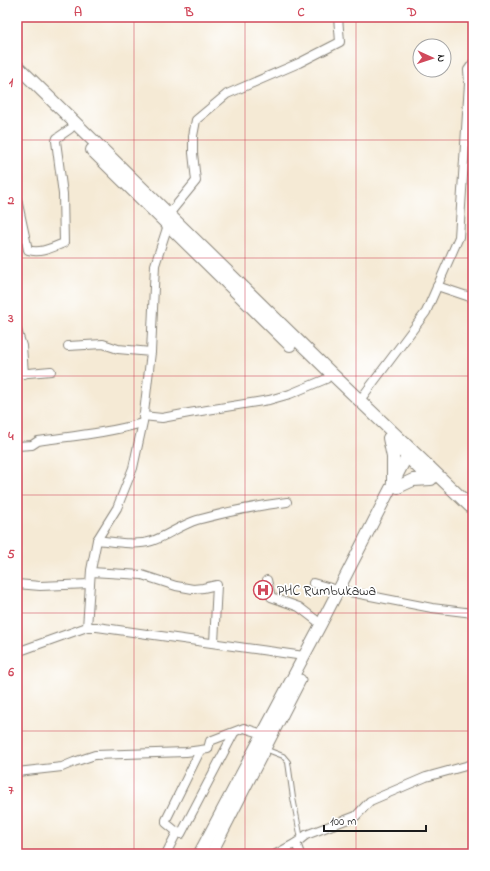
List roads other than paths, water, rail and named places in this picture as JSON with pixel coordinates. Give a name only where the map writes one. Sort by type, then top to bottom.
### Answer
[{"type":"main road","points":[[17,66],[326,379],[389,438],[473,509]]},
{"type":"main road","points":[[17,77],[70,129],[360,400],[412,456],[431,479],[473,518]]},
{"type":"main road","points":[[389,438],[395,486]]},
{"type":"main road","points":[[211,854],[265,749],[395,486],[412,456]]},
{"type":"main road","points":[[395,486],[413,480],[431,479]]},
{"type":"main road","points":[[199,854],[321,624],[342,591]]},
{"type":"street","points":[[87,627],[91,572],[97,540],[117,508],[133,468],[143,419],[150,352],[155,264],[168,220],[196,181],[193,136],[196,120],[227,94],[299,63],[340,42],[338,17]]},
{"type":"street","points":[[360,400],[426,312],[459,237],[469,83],[468,70],[473,63]]},
{"type":"street","points":[[17,199],[28,250],[34,252],[48,250],[64,242],[63,194],[56,141],[57,138],[70,129]]},
{"type":"street","points":[[437,286],[473,298]]},
{"type":"street","points":[[17,330],[22,346],[20,374],[50,371]]},
{"type":"street","points":[[68,346],[103,344],[118,349],[150,352]]},
{"type":"street","points":[[17,446],[32,444],[38,441],[125,428],[143,419],[162,418],[269,400],[290,394],[326,379]]},
{"type":"street","points":[[97,540],[117,543],[143,543],[195,521],[260,505],[286,502]]},
{"type":"street","points":[[91,572],[142,575],[176,586],[189,588],[203,588],[217,585],[214,643]]},
{"type":"street","points":[[267,580],[271,597],[299,607],[321,624]]},
{"type":"street","points":[[313,583],[342,591],[432,608],[473,612]]},
{"type":"street","points":[[17,584],[40,586],[90,584]]},
{"type":"street","points":[[17,652],[87,627],[97,627],[304,656]]},
{"type":"street","points":[[17,772],[62,768],[95,755],[154,754],[200,751],[208,749],[210,741],[244,728],[263,734]]},
{"type":"street","points":[[200,751],[166,820],[166,823],[181,834],[234,733]]},
{"type":"street","points":[[276,854],[299,841],[306,835],[356,816],[370,801],[433,775],[473,764]]},
{"type":"street","points":[[166,854],[178,832]]},
{"type":"street","points":[[299,841],[300,854]]},
{"type":"lane","points":[[265,749],[283,756],[288,762],[299,841]]},
{"type":"place","name":"PHC Rumbukawa","points":[[263,590]]}]
